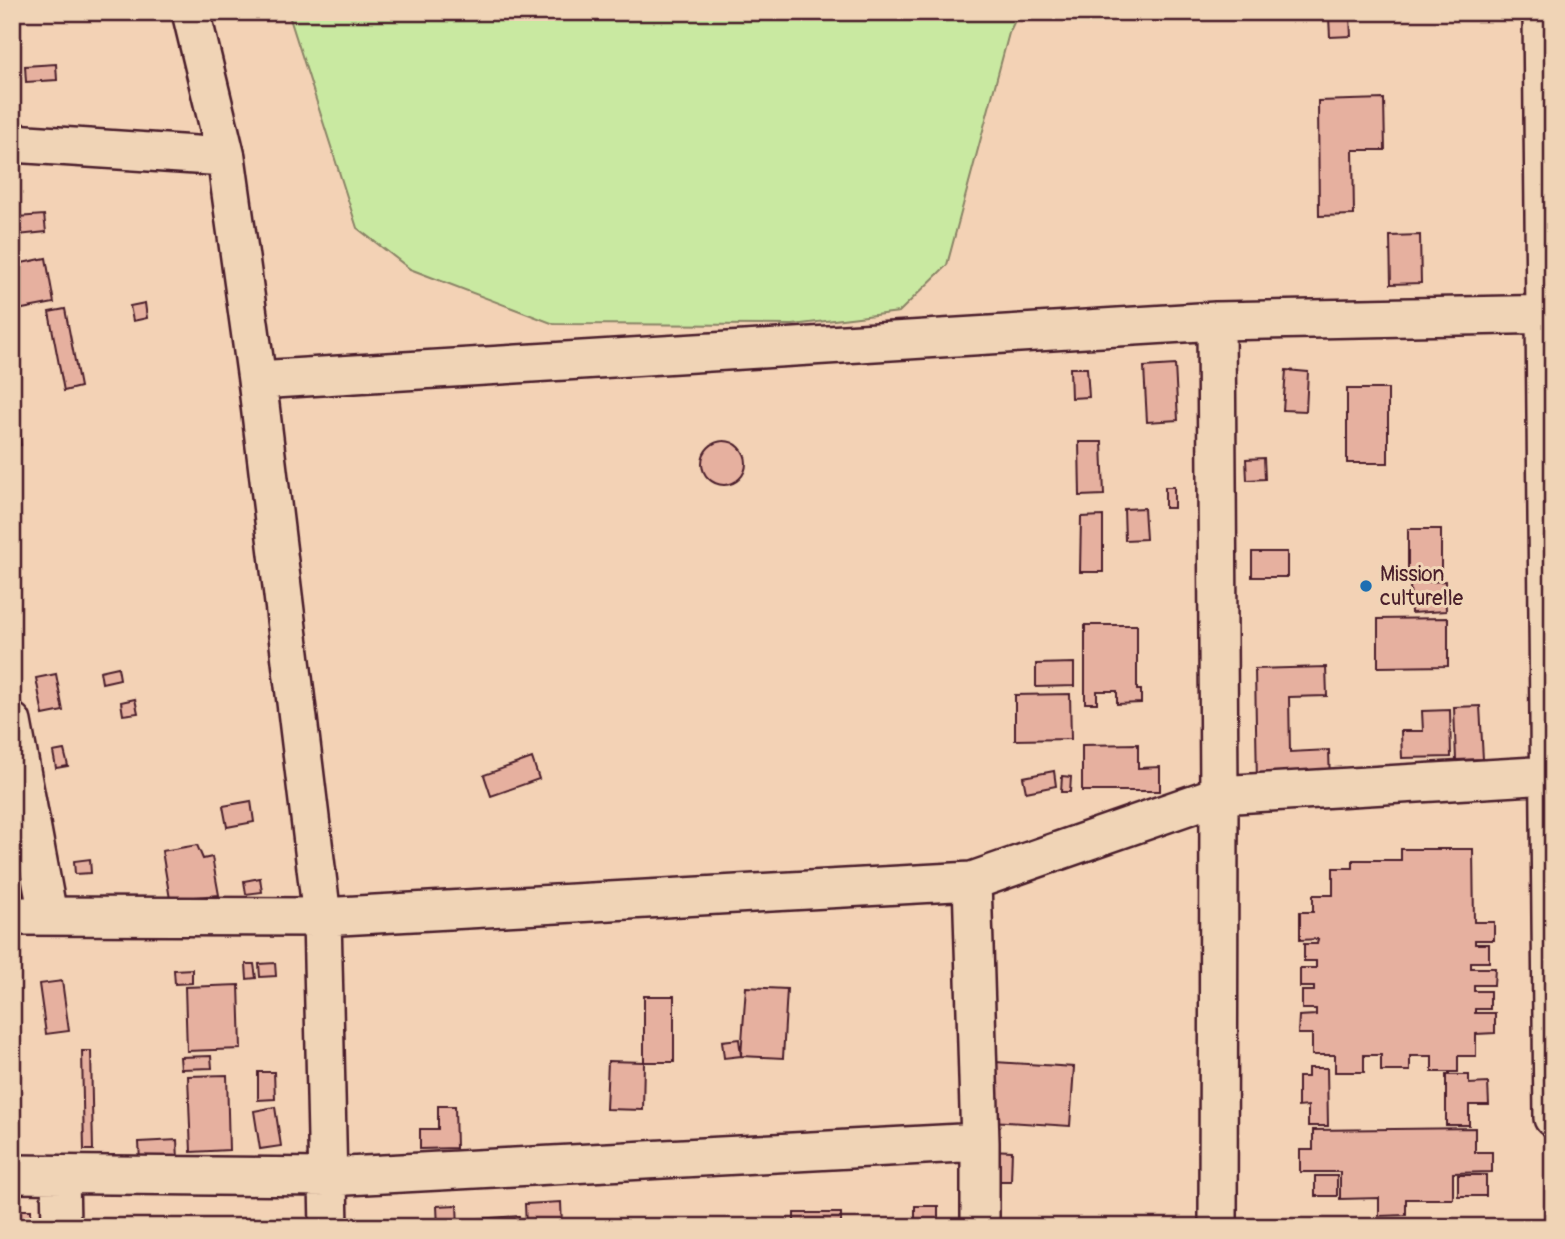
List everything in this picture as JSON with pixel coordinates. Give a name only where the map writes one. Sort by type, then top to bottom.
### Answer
[{"type":"street","points":[[191,12],[226,157],[257,380],[322,917],[329,1227]]},
{"type":"street","points":[[1542,12],[1549,314],[1553,1118]]},
{"type":"street","points":[[12,143],[226,157]]},
{"type":"street","points":[[257,380],[1216,321],[1549,314]]},
{"type":"street","points":[[1216,321],[1218,1227]]},
{"type":"street","points":[[12,722],[48,915]]},
{"type":"street","points":[[12,916],[322,917],[972,881],[1219,796],[1550,775]]},
{"type":"street","points":[[972,881],[980,1227]]},
{"type":"street","points":[[12,1174],[328,1177],[980,1142]]},
{"type":"street","points":[[61,1175],[61,1227]]},
{"type":"green space","points":[[288,12],[1019,12],[1009,33],[947,265],[899,312],[793,325],[554,324],[410,269],[357,228]]},
{"type":"building","points":[[1329,17],[1350,17],[1351,36],[1330,37]]},
{"type":"building","points":[[56,64],[57,80],[26,82],[25,66]]},
{"type":"building","points":[[1384,99],[1385,150],[1353,150],[1354,215],[1319,216],[1318,101]]},
{"type":"building","points":[[44,215],[46,232],[18,235],[17,217]]},
{"type":"building","points":[[1420,235],[1421,283],[1391,284],[1390,236]]},
{"type":"building","points":[[46,258],[54,303],[12,311],[12,265]]},
{"type":"building","points":[[145,303],[147,318],[133,321],[130,306]]},
{"type":"building","points":[[65,309],[80,387],[64,391],[49,312]]},
{"type":"building","points":[[1175,365],[1178,420],[1147,422],[1144,367]]},
{"type":"building","points":[[1070,368],[1087,368],[1089,397],[1071,398]]},
{"type":"building","points":[[1286,370],[1308,372],[1306,411],[1283,410]]},
{"type":"building","points":[[1347,389],[1388,389],[1388,463],[1347,463]]},
{"type":"building","points":[[17,404],[21,445],[12,446],[12,405]]},
{"type":"building","points":[[724,441],[733,442],[740,447],[745,454],[745,472],[740,479],[733,484],[724,485],[715,484],[708,479],[703,472],[702,463],[703,454],[708,447],[715,442]]},
{"type":"building","points":[[1079,442],[1102,442],[1104,495],[1080,496]]},
{"type":"building","points":[[1264,458],[1265,479],[1247,480],[1246,459]]},
{"type":"building","points":[[1165,487],[1174,487],[1174,508],[1165,508]]},
{"type":"building","points":[[1144,508],[1146,539],[1125,540],[1124,509]]},
{"type":"building","points":[[1103,516],[1103,572],[1080,572],[1081,517]]},
{"type":"building","points":[[1408,529],[1441,529],[1441,576],[1408,576]]},
{"type":"building","points":[[1252,552],[1287,552],[1287,577],[1252,577]]},
{"type":"building","points":[[1445,581],[1446,611],[1411,613],[1410,583]]},
{"type":"building","points":[[1448,618],[1448,666],[1378,667],[1378,619]]},
{"type":"building","points":[[1085,625],[1137,625],[1137,690],[1141,690],[1141,703],[1117,704],[1117,691],[1097,691],[1097,703],[1085,703]]},
{"type":"building","points":[[1074,663],[1074,686],[1036,687],[1036,664]]},
{"type":"building","points":[[118,667],[120,679],[102,683],[100,671]]},
{"type":"building","points":[[1326,667],[1327,696],[1289,697],[1290,752],[1329,750],[1330,782],[1257,784],[1255,669]]},
{"type":"building","points":[[56,674],[63,711],[43,715],[36,678]]},
{"type":"building","points":[[1070,694],[1071,739],[1015,740],[1015,695]]},
{"type":"building","points":[[135,699],[138,713],[123,715],[121,702]]},
{"type":"building","points":[[1480,706],[1483,759],[1456,760],[1454,707]]},
{"type":"building","points":[[1450,710],[1451,757],[1402,758],[1401,731],[1423,731],[1422,711]]},
{"type":"building","points":[[1138,744],[1138,768],[1160,767],[1160,791],[1082,791],[1082,745]]},
{"type":"building","points":[[64,750],[68,766],[56,768],[53,752]]},
{"type":"building","points":[[532,758],[539,779],[491,796],[484,775]]},
{"type":"building","points":[[1054,771],[1056,786],[1026,792],[1023,777]]},
{"type":"building","points":[[1062,776],[1071,777],[1070,792],[1061,792]]},
{"type":"building","points":[[251,801],[254,822],[227,827],[223,806]]},
{"type":"building","points":[[197,845],[203,859],[212,857],[219,895],[170,899],[162,851]]},
{"type":"building","points":[[1401,849],[1473,849],[1474,922],[1494,922],[1494,940],[1475,940],[1475,944],[1489,944],[1489,962],[1471,962],[1471,968],[1495,968],[1494,985],[1474,985],[1474,991],[1490,991],[1490,1009],[1475,1009],[1475,1013],[1495,1013],[1495,1033],[1476,1034],[1476,1056],[1458,1056],[1458,1072],[1432,1072],[1432,1056],[1410,1056],[1410,1071],[1381,1071],[1381,1055],[1364,1055],[1364,1072],[1335,1072],[1335,1055],[1312,1055],[1312,1034],[1298,1034],[1299,1016],[1316,1015],[1316,1009],[1302,1009],[1302,991],[1314,991],[1314,987],[1300,987],[1300,968],[1316,968],[1316,961],[1304,961],[1304,944],[1317,944],[1318,939],[1300,940],[1300,912],[1313,912],[1313,895],[1333,895],[1333,868],[1353,868],[1353,860],[1401,860]]},
{"type":"building","points":[[12,854],[20,854],[23,903],[12,903]]},
{"type":"building","points":[[90,859],[91,873],[75,874],[74,861]]},
{"type":"building","points":[[260,878],[262,892],[246,894],[244,881]]},
{"type":"building","points":[[275,963],[276,976],[260,977],[259,964]]},
{"type":"building","points":[[246,964],[254,964],[256,978],[247,979]]},
{"type":"building","points":[[192,969],[192,983],[175,984],[174,970]]},
{"type":"building","points":[[62,981],[69,1031],[46,1034],[39,984]]},
{"type":"building","points":[[239,985],[241,1049],[187,1051],[185,987]]},
{"type":"building","points":[[746,987],[787,989],[783,1058],[741,1056]]},
{"type":"building","points":[[644,996],[674,996],[674,1062],[644,1062]]},
{"type":"building","points":[[739,1039],[741,1056],[724,1058],[722,1041]]},
{"type":"building","points":[[82,1051],[91,1051],[93,1150],[84,1150]]},
{"type":"building","points":[[211,1056],[212,1068],[181,1069],[180,1057]]},
{"type":"building","points":[[608,1061],[644,1062],[643,1110],[606,1109]]},
{"type":"building","points":[[995,1062],[1074,1067],[1070,1126],[991,1121]]},
{"type":"building","points":[[1308,1068],[1327,1068],[1328,1126],[1308,1126],[1308,1106],[1298,1107],[1298,1077],[1308,1077]]},
{"type":"building","points":[[258,1072],[274,1072],[275,1099],[258,1100]]},
{"type":"building","points":[[227,1075],[229,1150],[191,1152],[188,1076]]},
{"type":"building","points":[[1446,1075],[1469,1075],[1469,1084],[1488,1083],[1489,1105],[1469,1105],[1469,1125],[1446,1125]]},
{"type":"building","points":[[438,1106],[455,1106],[456,1148],[420,1149],[420,1129],[438,1129]]},
{"type":"building","points":[[275,1107],[281,1146],[260,1149],[254,1111]]},
{"type":"building","points":[[1475,1128],[1475,1152],[1492,1152],[1492,1172],[1453,1173],[1453,1199],[1406,1199],[1406,1215],[1379,1216],[1379,1198],[1340,1199],[1340,1172],[1300,1172],[1300,1150],[1313,1150],[1313,1130]]},
{"type":"building","points":[[177,1140],[178,1159],[140,1162],[139,1142]]},
{"type":"building","points":[[989,1150],[1012,1151],[1011,1181],[988,1181]]},
{"type":"building","points":[[1458,1175],[1486,1175],[1486,1196],[1458,1196]]},
{"type":"building","points":[[1315,1176],[1337,1176],[1337,1196],[1315,1196]]},
{"type":"building","points":[[561,1202],[562,1227],[526,1227],[525,1204]]},
{"type":"building","points":[[457,1205],[458,1227],[438,1227],[437,1206]]},
{"type":"building","points":[[915,1206],[938,1206],[938,1227],[915,1227]]},
{"type":"building","points":[[12,1210],[31,1210],[31,1226],[12,1226]]},
{"type":"building","points":[[794,1213],[841,1213],[841,1227],[794,1227]]},
{"type":"building","points":[[519,1216],[520,1227],[464,1227],[464,1220]]},
{"type":"place","name":"Mission culturelle","points":[[1366,586]]}]
